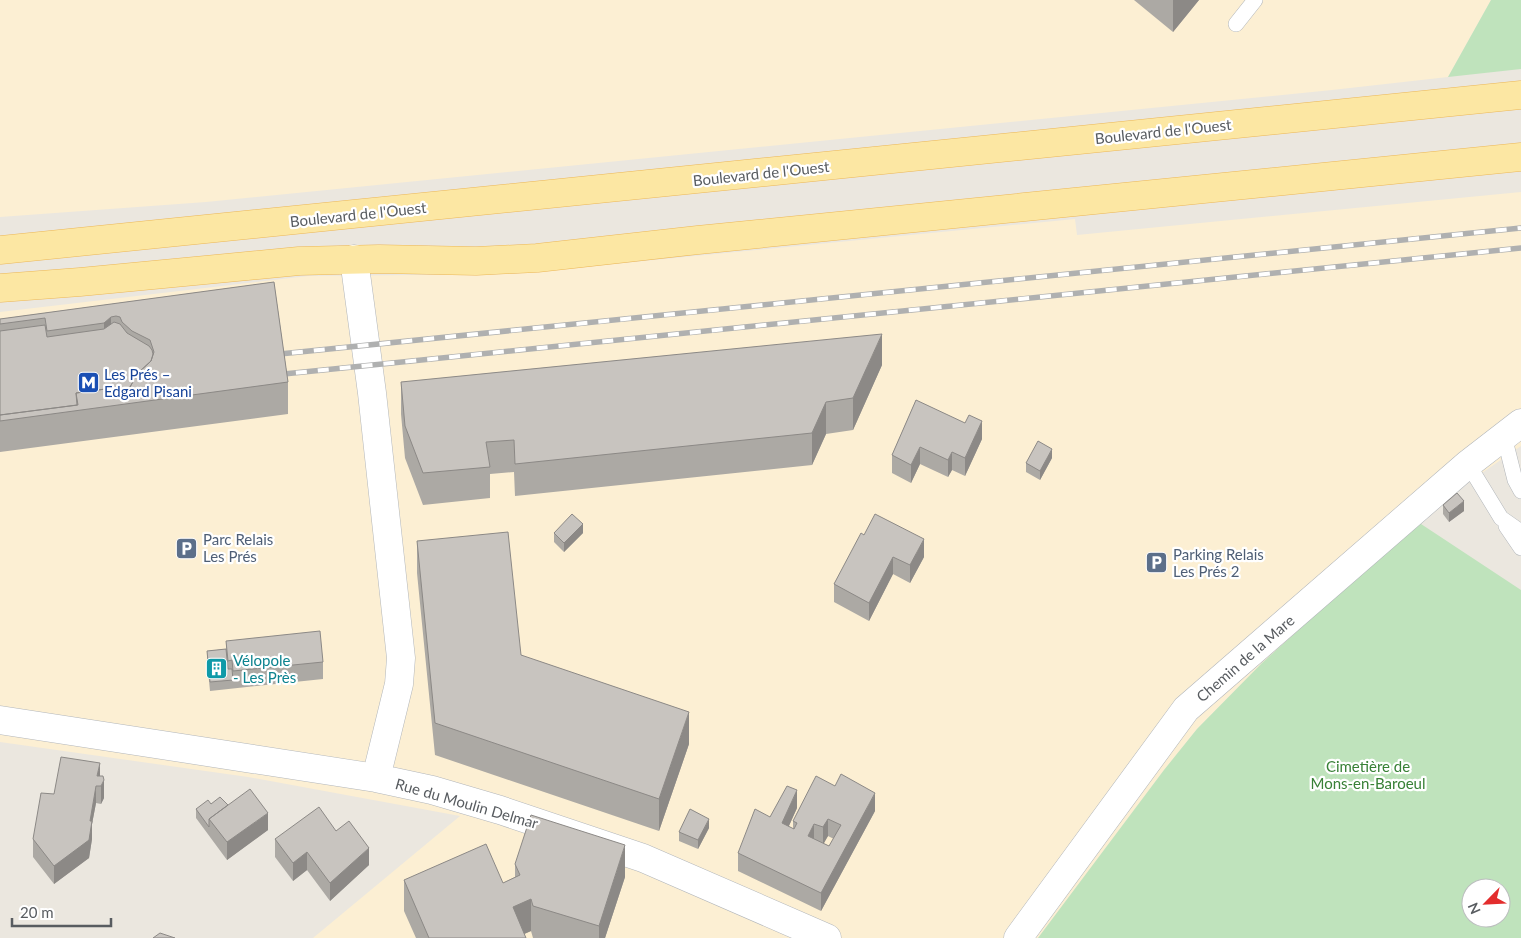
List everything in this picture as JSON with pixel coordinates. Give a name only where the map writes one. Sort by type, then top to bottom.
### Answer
[{"type":"main road","name":"Boulevard de l'Ouest","points":[[0,250],[1521,94]]},
{"type":"main road","points":[[0,288],[299,261],[354,259],[476,261],[537,258],[1521,157]]},
{"type":"street","points":[[354,259],[372,393],[401,658],[399,684],[376,778]]},
{"type":"street","name":"Chemin de la Mare","points":[[1018,938],[1186,709],[1468,464],[1513,429]]},
{"type":"street","name":"Rue du Moulin Delmar","points":[[0,720],[376,778],[432,790],[643,858],[827,938]]},
{"type":"lane","points":[[1236,24],[1255,0]]},
{"type":"lane","points":[[1513,429],[1515,480],[1521,491]]},
{"type":"lane","points":[[1468,464],[1521,548]]},
{"type":"lane","points":[[1501,518],[1521,532]]},
{"type":"shaded area","points":[[0,0],[1491,0],[1448,77],[206,202],[0,217]]},
{"type":"shaded area","points":[[1521,192],[1521,446],[1437,504],[1262,663],[1197,729],[1038,938],[313,938],[460,816],[248,777],[0,742],[0,312],[308,276],[510,274],[1075,219],[1077,235]]},
{"type":"green space","points":[[1491,0],[1521,0],[1521,69],[1448,77]]},
{"type":"green space","name":"Cimetière de Mons-en-Baroeul","points":[[1418,522],[1521,590],[1521,938],[1038,938],[1197,729],[1262,663]]},
{"type":"building","points":[[274,282],[288,382],[0,421],[0,415],[78,405],[76,393],[113,388],[119,392],[126,392],[138,373],[151,361],[154,352],[150,340],[132,331],[122,322],[120,317],[116,316],[111,317],[104,323],[47,331],[45,318],[0,324],[0,319]]},
{"type":"building","points":[[114,322],[120,324],[127,333],[149,346],[153,354],[151,361],[138,373],[126,392],[119,392],[113,388],[76,393],[77,405],[0,415],[0,331],[45,325],[47,337],[104,329]]},
{"type":"building","points":[[882,334],[853,398],[826,402],[812,433],[515,464],[514,440],[486,442],[490,467],[423,473],[405,426],[401,382]]},
{"type":"building","points":[[916,400],[965,423],[969,415],[982,421],[965,458],[952,452],[948,460],[920,447],[911,465],[892,455]]},
{"type":"building","points":[[1038,441],[1052,449],[1040,471],[1026,463]]},
{"type":"building","points":[[1457,493],[1464,501],[1449,513],[1443,505]]},
{"type":"building","points":[[572,514],[583,524],[564,543],[554,533]]},
{"type":"building","points":[[875,514],[924,539],[910,565],[893,557],[869,603],[834,584],[861,533],[864,535]]},
{"type":"building","points":[[508,532],[521,655],[689,712],[659,799],[435,723],[417,541]]},
{"type":"building","points":[[320,631],[323,662],[233,671],[232,660],[228,661],[226,641]]},
{"type":"building","name":"Vélopole - Les Près","points":[[226,649],[228,669],[232,669],[233,680],[210,682],[207,651]]},
{"type":"building","points":[[61,757],[100,763],[97,776],[103,776],[104,780],[101,786],[96,786],[89,840],[54,866],[33,839],[41,793],[54,794]]},
{"type":"building","points":[[841,774],[875,793],[821,893],[738,853],[755,809],[770,817],[787,786],[797,790],[782,823],[794,829],[797,823],[793,821],[816,776],[835,786]],"holes":[[[828,819],[841,825],[829,846],[808,836],[814,824],[823,827]]]},
{"type":"building","points":[[250,789],[268,813],[227,842],[209,819]]},
{"type":"building","points":[[220,797],[228,805],[209,819],[209,827],[196,809],[208,800],[211,804]]},
{"type":"building","points":[[319,807],[336,831],[349,821],[369,848],[330,883],[307,852],[293,863],[275,839]]},
{"type":"building","points":[[690,809],[709,819],[698,840],[679,832]]},
{"type":"building","points":[[531,815],[625,845],[599,926],[533,906],[531,899],[513,907],[526,938],[429,938],[404,880],[486,844],[503,883],[520,875],[515,864]]},
{"type":"building","points":[[160,933],[175,938],[153,938]]},
{"type":"railway","points":[[270,355],[1521,228]]},
{"type":"railway","points":[[274,375],[1521,248]]},
{"type":"place","name":"Les Prés – Edgard Pisani","points":[[88,383]]},
{"type":"place","name":"Parc Relais Les Prés","points":[[187,548]]},
{"type":"place","name":"Parking Relais Les Prés 2","points":[[1157,563]]},
{"type":"place","name":"Vélopole - Les Près","points":[[217,669]]}]
